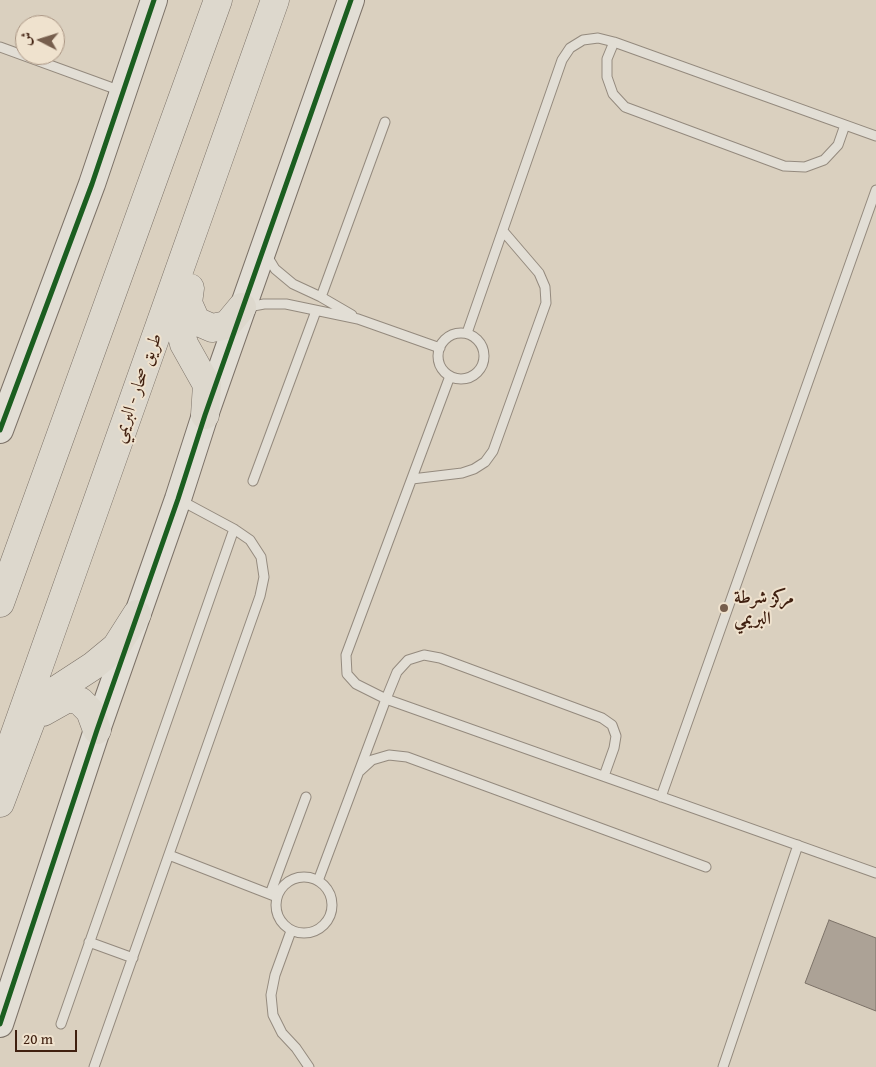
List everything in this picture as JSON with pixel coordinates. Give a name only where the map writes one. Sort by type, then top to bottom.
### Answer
[{"type":"highway","points":[[0,603],[218,0]]},
{"type":"highway","name":"طريق صحار - البريمي","points":[[8,770],[275,0]]},
{"type":"highway","points":[[205,415],[207,385],[184,344],[179,325],[182,295],[270,53],[286,0]]},
{"type":"highway","points":[[192,267],[188,303],[196,321],[212,328],[227,325],[242,307]]},
{"type":"highway","points":[[0,803],[8,770],[33,716],[47,696],[93,666],[116,647],[137,614]]},
{"type":"highway","points":[[8,770],[42,712],[68,698],[80,701],[90,711],[97,730]]},
{"type":"street","points":[[0,430],[92,184],[154,0]]},
{"type":"street","points":[[0,1024],[97,730],[178,499],[242,307],[351,0]]},
{"type":"lane","points":[[467,333],[562,60],[570,48],[583,40],[598,38],[614,42],[876,136]]},
{"type":"lane","points":[[614,42],[607,59],[607,77],[613,94],[625,107],[784,166],[805,167],[824,160],[838,145],[845,125]]},
{"type":"lane","points":[[0,47],[123,92]]},
{"type":"lane","points":[[321,297],[385,122]]},
{"type":"lane","points":[[661,797],[876,190]]},
{"type":"lane","points":[[412,479],[474,469],[485,462],[493,452],[546,303],[545,287],[539,273],[503,231]]},
{"type":"lane","points":[[263,249],[275,269],[293,284],[321,297],[358,319]]},
{"type":"lane","points":[[242,307],[286,304],[316,310],[358,319],[440,348]]},
{"type":"lane","points":[[253,481],[316,310]]},
{"type":"lane","points":[[467,333],[481,343],[484,351],[484,360],[481,368],[475,374],[467,378],[458,379],[444,371],[438,356],[444,340],[451,335],[467,333]]},
{"type":"lane","points":[[450,376],[346,655],[348,674],[356,684],[386,699],[876,873]]},
{"type":"lane","points":[[94,1067],[260,596],[264,577],[261,557],[250,540],[234,529],[178,499]]},
{"type":"lane","points":[[61,1024],[234,529]]},
{"type":"lane","points":[[318,882],[386,699],[397,672],[408,660],[424,655],[440,658],[602,718],[612,725],[616,736],[614,748],[604,776]]},
{"type":"lane","points":[[358,772],[372,760],[390,755],[407,757],[706,867]]},
{"type":"lane","points":[[273,896],[289,881],[309,878],[326,888],[331,898],[332,909],[322,927],[312,932],[302,933],[291,930],[284,925],[278,916],[273,896],[306,797]]},
{"type":"lane","points":[[723,1067],[798,845]]},
{"type":"lane","points":[[169,855],[273,896]]},
{"type":"lane","points":[[291,930],[274,975],[271,995],[274,1015],[282,1033],[296,1048],[309,1067]]},
{"type":"lane","points":[[89,942],[133,958]]},
{"type":"building","points":[[829,920],[876,938],[876,1011],[805,983]]},
{"type":"cycle path","points":[[0,430],[92,184],[154,0]]},
{"type":"cycle path","points":[[0,1024],[97,730],[178,499],[205,415],[351,0]]},
{"type":"place","name":"مركز شرطة البريمي","points":[[724,608]]}]
